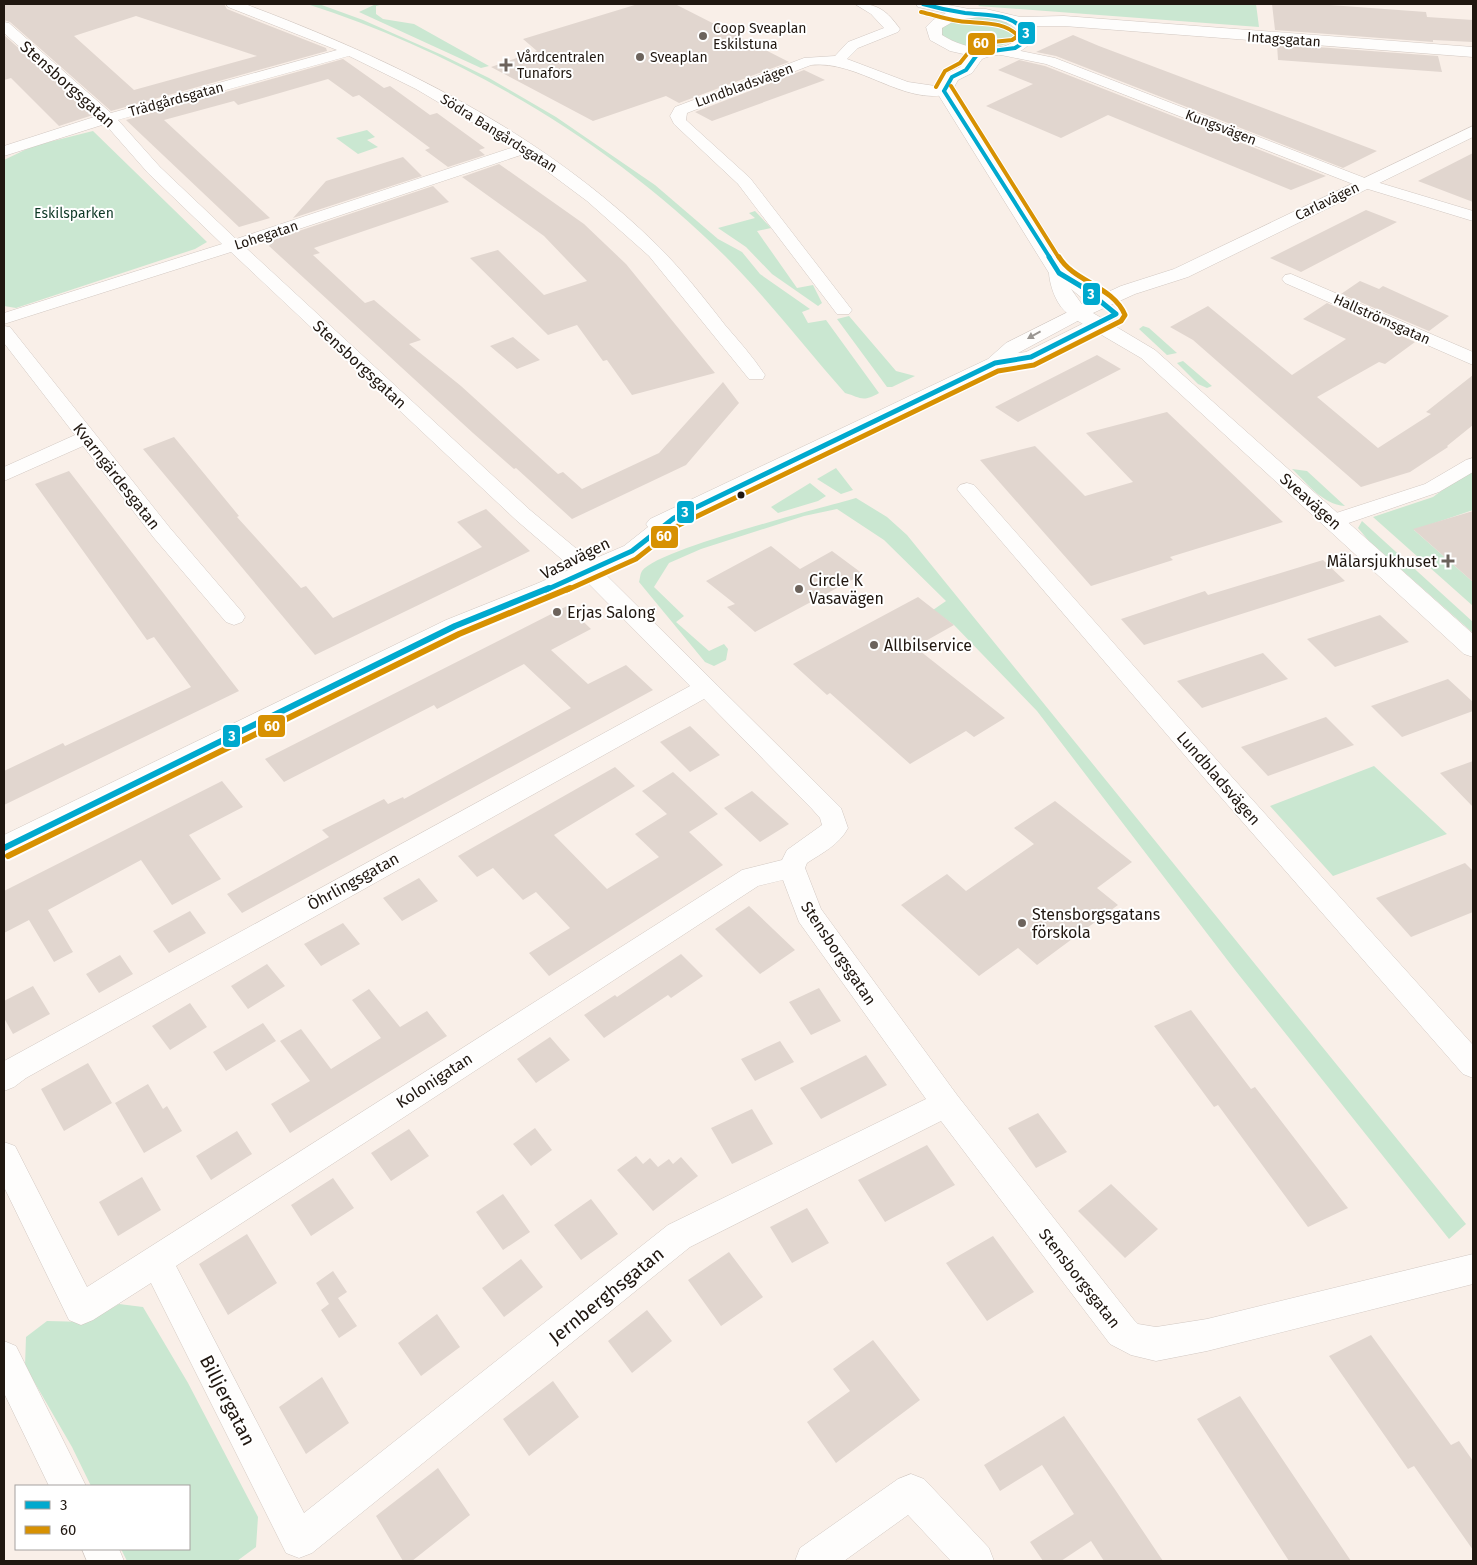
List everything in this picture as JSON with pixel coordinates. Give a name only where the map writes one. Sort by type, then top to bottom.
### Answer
[{"type":"main road","points":[[904,4],[936,24]]},
{"type":"main road","points":[[923,4],[967,14]]},
{"type":"main road","points":[[948,84],[951,69],[956,60],[956,53],[935,37],[933,32],[936,24],[947,18],[967,14]]},
{"type":"main road","name":"Intagsgatan","points":[[967,14],[995,15],[1016,22],[1095,24],[1473,52]]},
{"type":"main road","points":[[1016,22],[1027,30],[1027,39]]},
{"type":"main road","name":"Intagsgatan","points":[[947,45],[959,49],[985,52],[1001,51],[1015,48],[1040,30],[1095,24]]},
{"type":"main road","points":[[948,84],[966,70],[976,56],[985,52]]},
{"type":"main road","name":"Sveavägen","points":[[948,84],[1059,272],[1084,288],[1129,325],[1148,354]]},
{"type":"main road","name":"Carlavägen","points":[[848,436],[995,363],[1013,347],[1078,312],[1108,308],[1144,299],[1181,273],[1473,131]]},
{"type":"main road","name":"Sveavägen","points":[[1059,272],[1059,285],[1062,292],[1078,312],[1148,354],[1473,648]]},
{"type":"main road","name":"Carlavägen","points":[[995,363],[1031,357],[1097,324],[1108,308]]},
{"type":"main road","name":"Vasavägen","points":[[4,848],[581,564],[632,551],[674,518],[848,436]]},
{"type":"street","name":"Södra Bangårdsgatan","points":[[233,4],[275,19],[350,51],[424,86],[527,148],[611,213],[662,261],[756,375]]},
{"type":"street","points":[[839,60],[847,49],[853,45],[893,29],[876,11],[862,4]]},
{"type":"street","name":"Stensborgsgatan","points":[[4,26],[108,118],[154,170],[374,378],[523,515],[581,564],[832,815],[834,828],[824,839],[796,857],[792,868],[809,914],[946,1104],[1122,1332],[1131,1340],[1156,1344],[1207,1335],[1473,1269]]},
{"type":"street","name":"Kungsvägen","points":[[1027,39],[1050,61]]},
{"type":"street","name":"Trädgårdsgatan","points":[[5,148],[350,51]]},
{"type":"street","name":"Kungsvägen","points":[[1001,51],[1050,61],[1391,193],[1444,205],[1473,216]]},
{"type":"street","name":"Lundbladsvägen","points":[[843,310],[744,180],[679,121],[680,110],[821,58],[839,60],[905,86],[948,84]]},
{"type":"street","name":"Lohegatan","points":[[4,320],[527,148]]},
{"type":"street","name":"Kungsvägen","points":[[1391,193],[1427,216],[1464,230]]},
{"type":"street","points":[[1427,216],[1444,205]]},
{"type":"street","name":"Hallströmsgatan","points":[[1291,279],[1473,360]]},
{"type":"street","name":"Kvarngärdesgatan","points":[[4,331],[162,534],[234,618]]},
{"type":"street","points":[[4,475],[86,437]]},
{"type":"street","points":[[1334,521],[1432,488],[1473,464]]},
{"type":"street","name":"Lundbladsvägen","points":[[967,489],[1207,765],[1473,1065]]},
{"type":"street","name":"Öhrlingsgatan","points":[[4,1078],[16,1069],[362,876],[705,688]]},
{"type":"street","name":"Kolonigatan","points":[[4,1156],[81,1309],[751,877],[792,868]]},
{"type":"street","name":"Jernberghsgatan","points":[[299,1540],[679,1236],[946,1104]]},
{"type":"street","name":"Billjergatan","points":[[156,1260],[299,1540]]},
{"type":"street","points":[[4,1359],[67,1485]]},
{"type":"street","points":[[813,1561],[911,1492],[976,1561]]},
{"type":"green space","points":[[307,4],[319,4],[363,20],[442,55],[489,78],[556,117],[655,185],[718,239],[742,252],[760,274],[810,309],[802,312],[808,323],[826,320],[879,393],[865,398],[845,393],[771,306],[725,256],[680,214],[633,175],[583,139],[477,75],[365,24]]},
{"type":"green space","points":[[376,4],[383,4],[376,6],[376,14],[383,19],[414,24],[489,66],[481,68],[359,12]]},
{"type":"green space","points":[[981,4],[1256,4],[1259,27],[978,6]]},
{"type":"green space","points":[[976,17],[1005,22],[1014,29],[1017,34],[1016,39],[997,46],[972,48],[960,46],[943,37],[940,29],[956,19]]},
{"type":"green space","points":[[367,130],[375,137],[367,140],[378,147],[358,154],[336,138]]},
{"type":"green space","name":"Eskilsparken","points":[[93,131],[207,242],[195,249],[16,308],[4,306],[4,160],[33,146]]},
{"type":"green space","points":[[755,211],[771,228],[757,231],[797,288],[813,285],[822,303],[818,306],[772,274],[746,247],[718,228],[755,218],[749,213]]},
{"type":"green space","points":[[849,316],[896,371],[915,376],[892,387],[887,387],[837,319]]},
{"type":"green space","points":[[1143,326],[1149,328],[1177,353],[1167,355],[1139,329]]},
{"type":"green space","points":[[1183,361],[1212,386],[1207,388],[1198,384],[1177,363]]},
{"type":"green space","points":[[836,468],[853,490],[841,494],[817,479]]},
{"type":"green space","name":"Mälarsjukhuset","points":[[1473,468],[1473,510],[1414,530],[1473,582],[1473,606],[1373,517],[1433,497]]},
{"type":"green space","points":[[1292,469],[1307,471],[1345,506],[1322,497]]},
{"type":"green space","points":[[810,483],[826,496],[818,501],[778,513],[771,507]]},
{"type":"green space","points":[[856,498],[887,517],[907,535],[1466,1224],[1449,1239],[1235,970],[1037,711],[954,625],[933,610],[946,601],[884,540],[837,509],[804,516],[701,549],[669,563],[654,587],[684,616],[676,622],[709,651],[724,644],[728,649],[726,660],[714,666],[705,662],[639,582],[642,571],[654,562],[677,552],[742,530]]},
{"type":"green space","points":[[1362,521],[1473,622],[1473,633],[1369,541],[1358,528]]},
{"type":"green space","points":[[1374,766],[1447,834],[1333,876],[1270,806]]},
{"type":"green space","points":[[119,1304],[143,1307],[188,1383],[258,1517],[256,1547],[237,1561],[127,1561],[122,1550],[190,1550],[190,1485],[91,1485],[72,1447],[25,1366],[26,1337],[47,1321],[88,1322]]},
{"type":"building","points":[[4,4],[224,4],[227,9],[326,48],[327,51],[111,111],[10,22],[4,20]],"holes":[[[136,16],[257,56],[134,90],[74,36]]]},
{"type":"building","points":[[638,4],[675,4],[789,62],[679,103],[666,96],[593,121],[491,67],[537,51],[523,39]]},
{"type":"building","points":[[1272,4],[1316,4],[1426,12],[1427,17],[1473,20],[1473,42],[1433,40],[1433,42],[1275,30]]},
{"type":"building","points":[[4,35],[93,115],[59,126],[11,78],[4,80]]},
{"type":"building","points":[[1073,35],[1377,151],[1343,168],[1056,56],[1036,52]]},
{"type":"building","points":[[1277,44],[1438,56],[1442,72],[1278,60]]},
{"type":"building","points":[[343,59],[384,88],[390,86],[430,115],[437,113],[485,148],[479,150],[485,155],[448,167],[425,150],[430,148],[359,95],[353,97],[328,79],[238,105],[234,101],[164,120],[270,218],[239,227],[126,120]]},
{"type":"building","points":[[1019,60],[1045,66],[1326,176],[1291,190],[1108,115],[1061,138],[986,106],[1033,84],[998,70]]},
{"type":"building","points":[[804,70],[825,80],[712,121],[695,112]]},
{"type":"building","points":[[1473,153],[1473,202],[1418,181]]},
{"type":"building","points":[[403,157],[422,176],[293,218],[326,181]]},
{"type":"building","points":[[499,164],[584,224],[626,264],[715,373],[632,395],[607,360],[603,361],[577,325],[548,335],[470,258],[498,250],[544,295],[587,281],[544,236],[462,177]]},
{"type":"building","points":[[433,186],[449,202],[314,248],[320,253],[313,255],[365,303],[374,300],[421,340],[409,344],[461,386],[558,474],[563,472],[582,489],[659,453],[723,382],[739,403],[686,465],[572,519],[516,468],[514,469],[473,433],[269,246],[275,239]]},
{"type":"building","points":[[1366,210],[1397,222],[1301,272],[1270,258]]},
{"type":"building","points":[[1360,281],[1379,289],[1383,286],[1449,316],[1429,331],[1341,294]]},
{"type":"building","points":[[1327,303],[1415,342],[1385,364],[1379,362],[1317,397],[1378,448],[1431,414],[1426,412],[1473,375],[1473,425],[1448,447],[1410,472],[1361,487],[1193,340],[1170,327],[1208,306],[1292,375],[1346,339],[1303,319]]},
{"type":"building","points":[[513,337],[540,360],[517,369],[490,346]]},
{"type":"building","points":[[1097,355],[1121,369],[1018,422],[995,407]]},
{"type":"building","points":[[1167,412],[1283,522],[1170,557],[1173,560],[1091,586],[980,460],[1035,446],[1085,496],[1133,482],[1086,433]]},
{"type":"building","points":[[174,437],[239,516],[237,517],[301,588],[306,586],[333,618],[482,547],[457,522],[486,509],[530,551],[315,655],[143,449]]},
{"type":"building","points":[[69,471],[239,691],[4,805],[4,771],[63,743],[65,746],[191,687],[154,637],[147,640],[35,484]]},
{"type":"building","points":[[1473,511],[1473,582],[1413,529]]},
{"type":"building","name":"Circle K Vasavägen","points":[[771,546],[800,569],[832,551],[863,574],[755,632],[727,607],[735,604],[706,581]]},
{"type":"building","points":[[1323,560],[1345,581],[1144,645],[1121,619],[1205,591],[1208,595]]},
{"type":"building","points":[[918,597],[954,625],[915,647],[1005,718],[974,737],[966,731],[910,764],[830,693],[827,695],[793,664]]},
{"type":"building","points":[[567,606],[591,629],[551,650],[588,684],[626,665],[653,690],[242,913],[227,894],[329,837],[322,830],[384,799],[388,804],[403,797],[404,799],[571,708],[524,664],[437,709],[434,705],[284,782],[265,759]]},
{"type":"building","points":[[1380,615],[1409,642],[1335,667],[1307,639]]},
{"type":"building","points":[[1263,653],[1288,679],[1202,708],[1177,681]]},
{"type":"building","points":[[1448,679],[1473,702],[1473,711],[1402,737],[1371,706]]},
{"type":"building","points":[[1326,717],[1354,745],[1268,776],[1241,747]]},
{"type":"building","points":[[690,726],[720,755],[690,772],[660,742]]},
{"type":"building","points":[[1473,761],[1473,807],[1440,773]]},
{"type":"building","points":[[615,767],[635,786],[554,835],[607,889],[659,857],[635,834],[667,814],[642,791],[673,772],[718,814],[689,832],[723,865],[549,976],[529,953],[570,928],[536,892],[523,900],[493,868],[477,877],[458,856]]},
{"type":"building","points":[[222,781],[243,807],[189,835],[221,879],[172,905],[141,860],[48,910],[73,952],[54,962],[29,920],[4,933],[4,891]]},
{"type":"building","points":[[752,791],[789,824],[760,842],[724,808]]},
{"type":"building","points":[[1055,801],[1132,862],[1097,888],[1118,905],[1037,965],[1018,948],[979,976],[901,905],[947,874],[966,891],[1034,844],[1014,828]]},
{"type":"building","points":[[1465,863],[1473,871],[1473,912],[1411,937],[1376,898]]},
{"type":"building","points":[[419,878],[438,901],[402,921],[383,898]]},
{"type":"building","points":[[749,906],[795,950],[760,974],[715,929]]},
{"type":"building","points":[[190,911],[206,933],[169,953],[153,931]]},
{"type":"building","points":[[343,923],[360,944],[321,966],[304,944]]},
{"type":"building","points":[[681,954],[703,976],[671,998],[668,995],[604,1038],[584,1015],[615,995],[617,997]]},
{"type":"building","points":[[120,955],[133,974],[99,993],[86,974]]},
{"type":"building","points":[[267,964],[285,986],[248,1009],[231,986]]},
{"type":"building","points":[[33,986],[50,1014],[13,1034],[4,1018],[4,1001]]},
{"type":"building","points":[[819,988],[841,1021],[811,1035],[789,1002]]},
{"type":"building","points":[[369,989],[400,1027],[427,1011],[447,1036],[290,1133],[271,1104],[310,1081],[280,1041],[301,1029],[331,1069],[381,1038],[352,1000]]},
{"type":"building","points":[[190,1003],[207,1027],[170,1050],[152,1026]]},
{"type":"building","points":[[1191,1010],[1251,1089],[1255,1087],[1348,1208],[1308,1227],[1218,1105],[1214,1107],[1154,1026]]},
{"type":"building","points":[[263,1023],[276,1041],[226,1071],[213,1052]]},
{"type":"building","points":[[550,1037],[570,1060],[536,1083],[517,1059]]},
{"type":"building","points":[[780,1041],[794,1062],[755,1081],[741,1059]]},
{"type":"building","points":[[866,1055],[887,1085],[821,1119],[800,1088]]},
{"type":"building","points":[[88,1063],[112,1103],[64,1131],[41,1089]]},
{"type":"building","points":[[148,1084],[163,1109],[167,1106],[182,1131],[144,1153],[115,1103]]},
{"type":"building","points":[[752,1109],[773,1144],[732,1164],[711,1128]]},
{"type":"building","points":[[1038,1113],[1067,1152],[1036,1168],[1008,1128]]},
{"type":"building","points":[[535,1128],[552,1150],[531,1166],[513,1144]]},
{"type":"building","points":[[409,1129],[429,1156],[391,1181],[371,1153]]},
{"type":"building","points":[[237,1131],[252,1154],[211,1180],[196,1156]]},
{"type":"building","points":[[927,1145],[955,1185],[885,1222],[858,1180]]},
{"type":"building","points":[[636,1156],[643,1164],[650,1158],[658,1167],[669,1159],[673,1164],[681,1157],[698,1176],[653,1211],[617,1170]]},
{"type":"building","points":[[142,1177],[161,1210],[118,1236],[99,1202]]},
{"type":"building","points":[[333,1178],[354,1208],[311,1236],[291,1205]]},
{"type":"building","points":[[1111,1184],[1158,1229],[1125,1258],[1078,1211]]},
{"type":"building","points":[[503,1194],[530,1232],[503,1250],[476,1212]]},
{"type":"building","points":[[591,1199],[618,1234],[581,1260],[554,1225]]},
{"type":"building","points":[[807,1208],[829,1243],[792,1263],[770,1227]]},
{"type":"building","points":[[247,1234],[277,1283],[228,1315],[199,1264]]},
{"type":"building","points":[[993,1236],[1034,1292],[987,1321],[946,1263]]},
{"type":"building","points":[[729,1252],[763,1297],[721,1326],[688,1280]]},
{"type":"building","points":[[521,1259],[543,1287],[504,1317],[482,1288]]},
{"type":"building","points":[[333,1271],[347,1292],[338,1298],[357,1326],[339,1338],[321,1310],[329,1304],[316,1283]]},
{"type":"building","points":[[647,1310],[672,1341],[632,1373],[608,1341]]},
{"type":"building","points":[[437,1314],[460,1347],[421,1376],[398,1343]]},
{"type":"building","points":[[1371,1335],[1451,1445],[1459,1441],[1473,1461],[1473,1550],[1414,1466],[1408,1469],[1329,1356]]},
{"type":"building","points":[[873,1340],[920,1400],[836,1463],[807,1422],[850,1391],[833,1369]]},
{"type":"building","points":[[322,1377],[349,1423],[306,1454],[279,1407]]},
{"type":"building","points":[[553,1381],[579,1417],[529,1456],[503,1419]]},
{"type":"building","points":[[1240,1396],[1351,1561],[1289,1561],[1197,1419]]},
{"type":"building","points":[[1064,1416],[1163,1561],[1104,1561],[1091,1541],[1061,1561],[1043,1561],[1030,1542],[1074,1514],[1042,1465],[1000,1491],[984,1465]]},
{"type":"building","points":[[438,1468],[470,1515],[412,1561],[403,1561],[376,1516]]},
{"type":"transit line","name":"3","points":[[923,4],[966,13],[1001,16],[1017,22],[1028,36],[1026,41],[1015,48],[985,52],[976,56],[966,70],[952,77],[944,91]]},
{"type":"transit line","name":"60","points":[[921,12],[959,21],[1000,25],[1013,30],[1018,36],[1012,40],[983,43],[972,48],[960,63],[945,71],[936,87]]},
{"type":"transit line","name":"60","points":[[8,856],[459,634],[548,598],[636,559],[679,525],[998,371],[1034,365],[1121,321],[1125,315],[1117,302],[1100,288],[1065,267],[951,86]]},
{"type":"transit line","name":"3","points":[[4,848],[455,626],[545,590],[632,551],[674,518],[995,363],[1031,357],[1116,314],[1084,288],[1059,273],[944,91]]},
{"type":"place","name":"Coop Sveaplan Eskilstuna","points":[[703,36]]},
{"type":"place","name":"Sveaplan","points":[[640,57]]},
{"type":"place","name":"Vårdcentralen Tunafors","points":[[506,65]]},
{"type":"place","name":"Mälarsjukhuset","points":[[1448,561]]},
{"type":"place","name":"Circle K Vasavägen","points":[[799,589]]},
{"type":"place","name":"Erjas Salong","points":[[557,612]]},
{"type":"place","name":"Allbilservice","points":[[874,645]]},
{"type":"place","name":"Stensborgsgatans förskola","points":[[1022,923]]}]
